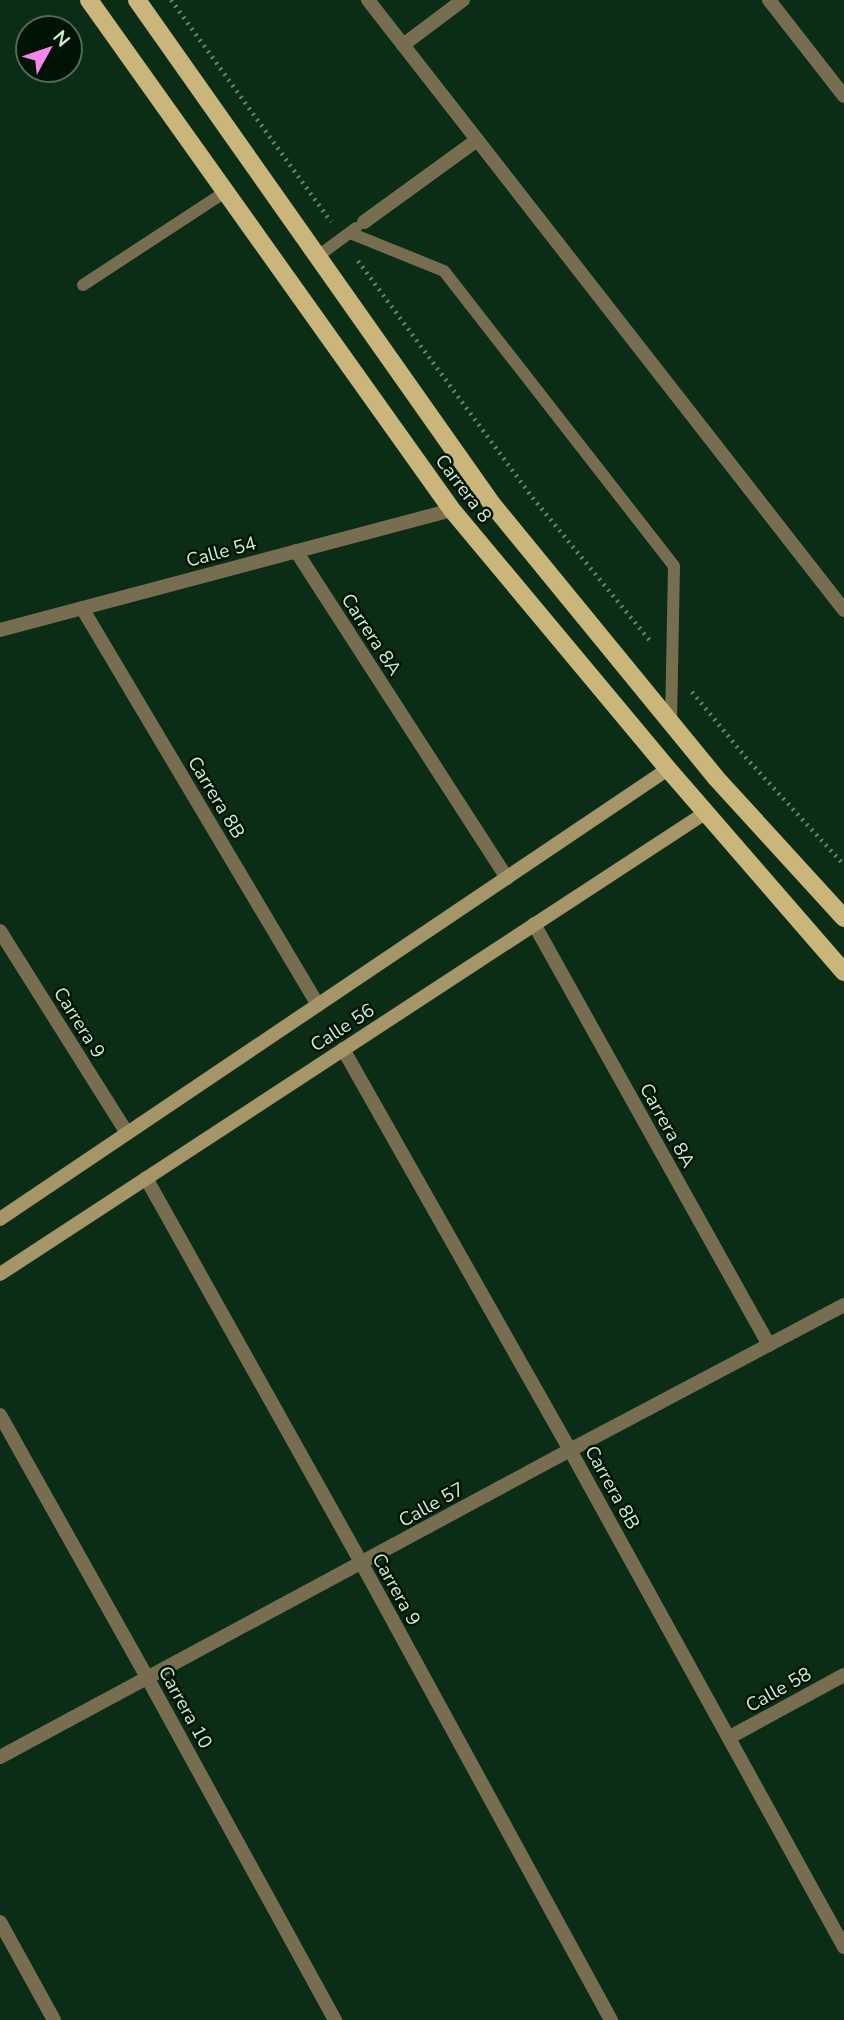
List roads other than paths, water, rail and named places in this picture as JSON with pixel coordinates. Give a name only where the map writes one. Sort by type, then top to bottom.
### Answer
[{"type":"main road","name":"Carrera 8","points":[[89,0],[452,510],[705,813],[844,972]]},
{"type":"main road","name":"Carrera 8","points":[[137,0],[492,504],[717,779],[844,918]]},
{"type":"street","points":[[368,0],[844,610]]},
{"type":"street","points":[[403,45],[463,0]]},
{"type":"street","points":[[769,0],[844,96]]},
{"type":"street","points":[[365,222],[477,140]]},
{"type":"street","name":"Calle 54","points":[[0,630],[452,510]]},
{"type":"street","name":"Carrera 8A","points":[[296,551],[507,878]]},
{"type":"street","name":"Carrera 8B","points":[[82,608],[318,1005]]},
{"type":"street","name":"Calle 56","points":[[0,1219],[668,769]]},
{"type":"street","name":"Calle 56","points":[[0,1274],[705,813]]},
{"type":"street","name":"Carrera 8A","points":[[534,924],[769,1345]]},
{"type":"street","name":"Carrera 9","points":[[0,931],[127,1133]]},
{"type":"street","name":"Carrera 8B","points":[[343,1049],[570,1450],[844,1947]]},
{"type":"street","name":"Carrera 9","points":[[146,1178],[362,1564],[611,2020]]},
{"type":"street","name":"Calle 57","points":[[0,1757],[844,1305]]},
{"type":"street","name":"Carrera 10","points":[[0,1415],[335,2020]]},
{"type":"street","name":"Calle 58","points":[[730,1737],[844,1675]]},
{"type":"street","points":[[0,1922],[54,2020]]},
{"type":"lane","points":[[83,285],[225,192]]},
{"type":"lane","points":[[318,256],[365,222]]},
{"type":"lane","points":[[346,235],[444,271],[674,566],[671,723]]}]
